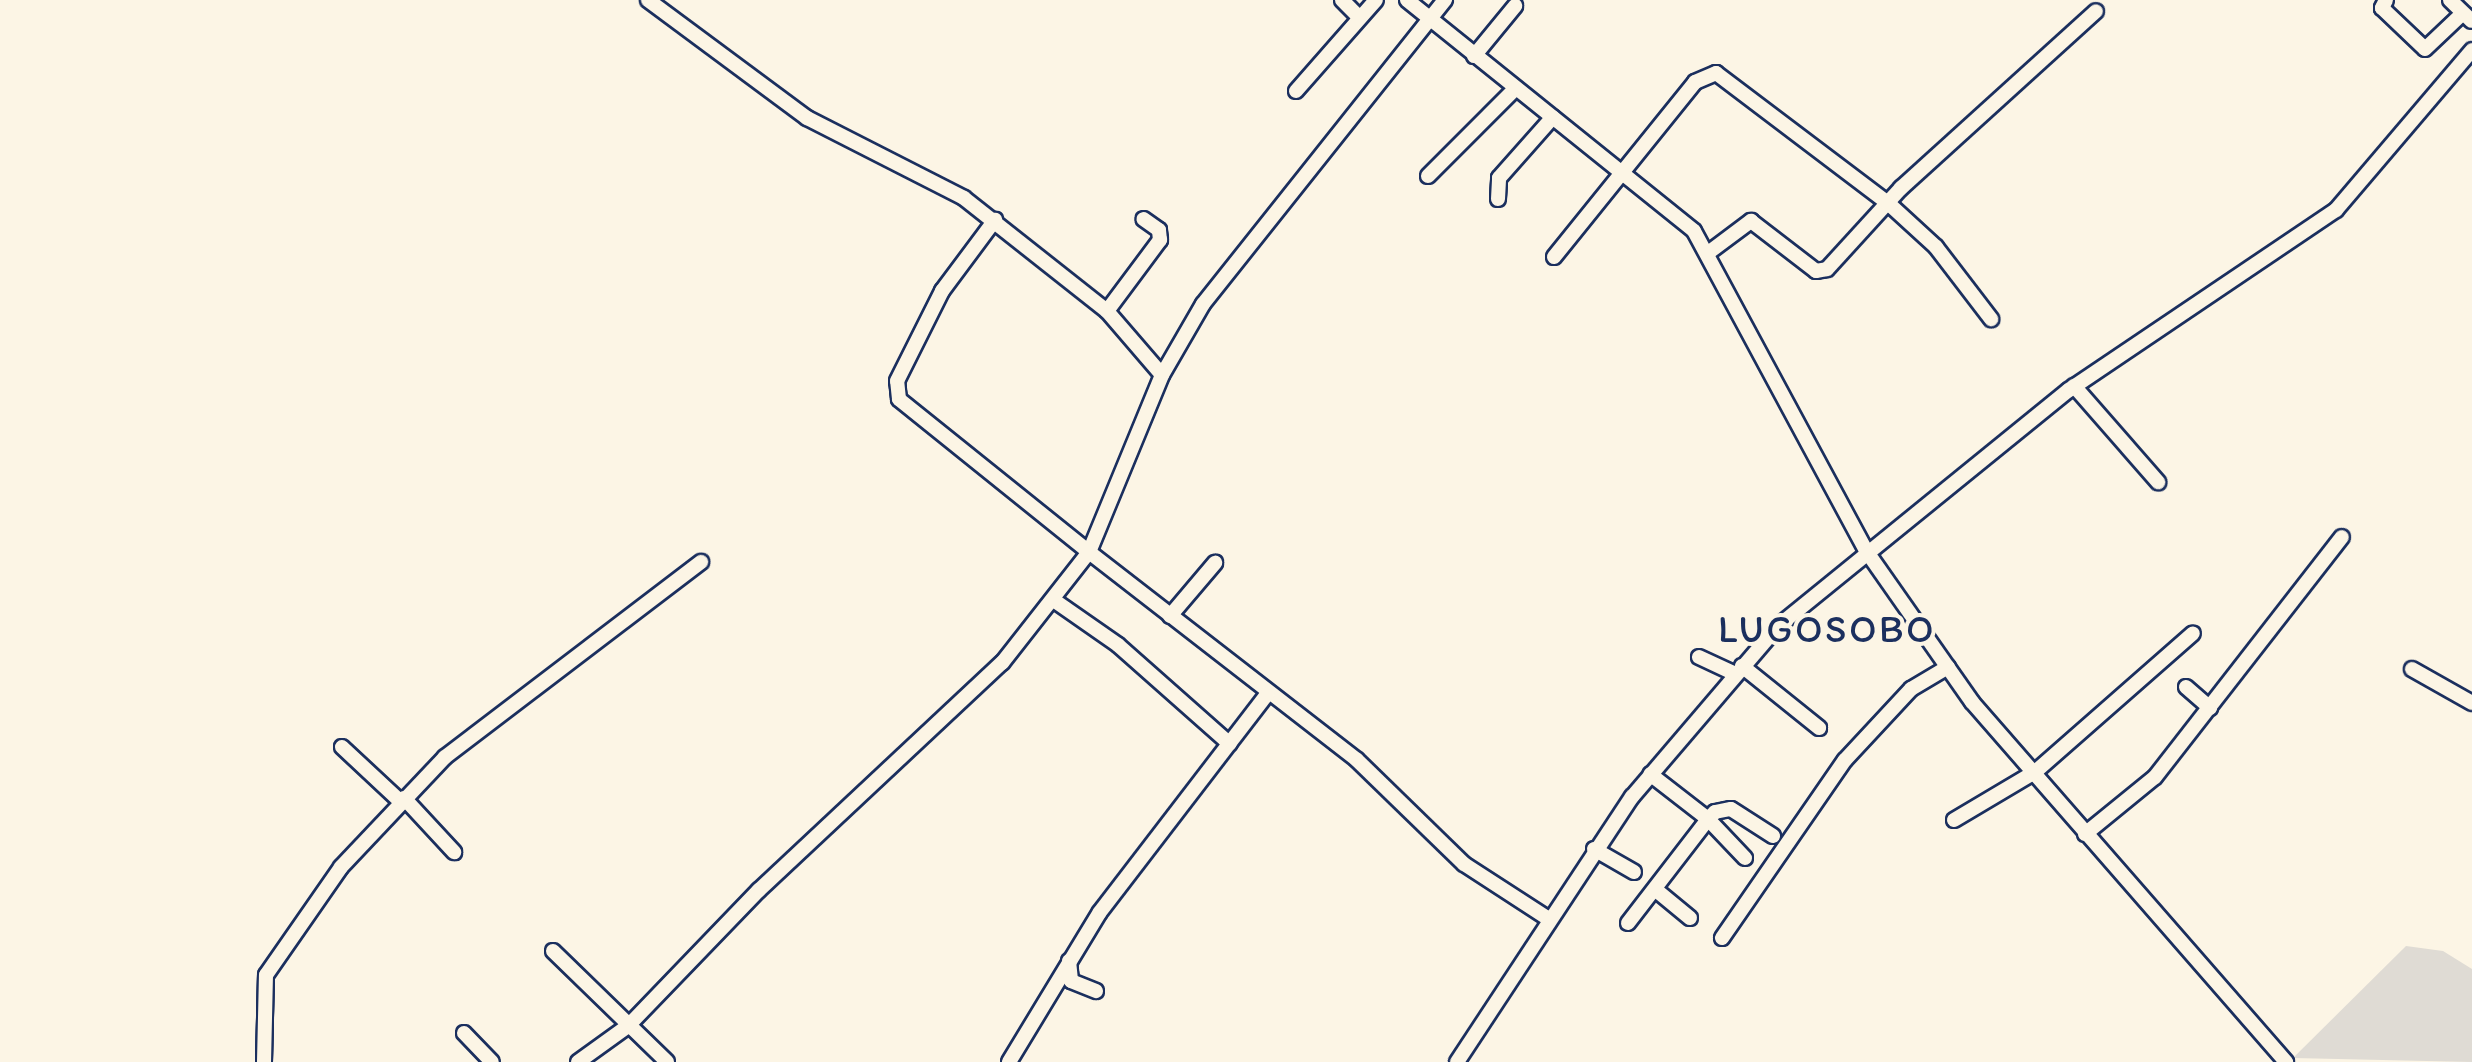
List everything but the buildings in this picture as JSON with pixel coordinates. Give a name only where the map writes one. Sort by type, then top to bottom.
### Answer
[{"type":"street","points":[[648,0],[807,118],[964,198],[1107,311],[1162,376]]},
{"type":"street","points":[[1342,0],[1360,18]]},
{"type":"street","points":[[1296,90],[1376,0]]},
{"type":"street","points":[[1407,0],[1686,220],[1708,253],[1868,552],[1948,667],[2085,834],[2286,1062]]},
{"type":"street","points":[[578,1062],[630,1023],[759,890],[1002,663],[1055,601],[1090,552],[1162,376],[1204,304],[1445,0]]},
{"type":"street","points":[[2386,0],[2382,8],[2425,50],[2468,17],[2450,0]]},
{"type":"street","points":[[1474,56],[1514,6]]},
{"type":"street","points":[[1708,253],[1751,221],[1816,271],[1827,270],[1888,202],[2023,71],[2096,11]]},
{"type":"street","points":[[1457,1062],[1594,849],[1650,774],[1738,670],[1868,552],[2074,386],[2336,210],[2472,50]]},
{"type":"street","points":[[1554,258],[1696,82],[1716,73],[1888,202],[1936,247],[1991,320]]},
{"type":"street","points":[[1428,176],[1516,88]]},
{"type":"street","points":[[1498,199],[1499,178],[1553,116]]},
{"type":"street","points":[[1107,311],[1158,246],[1160,230],[1143,218]]},
{"type":"street","points":[[994,220],[942,291],[897,381],[899,398],[1268,694],[1358,760],[1464,864],[1547,918]]},
{"type":"street","points":[[2074,386],[2158,482]]},
{"type":"street","points":[[2085,834],[2154,777],[2342,537]]},
{"type":"street","points":[[264,1062],[266,975],[341,867],[445,757],[702,562]]},
{"type":"street","points":[[1170,616],[1215,563]]},
{"type":"street","points":[[1055,601],[1118,645],[1230,744]]},
{"type":"street","points":[[1954,820],[2036,772],[2193,634]]},
{"type":"street","points":[[1698,657],[1738,670],[1819,728]]},
{"type":"street","points":[[1722,938],[1845,760],[1911,689],[1948,667]]},
{"type":"street","points":[[2412,669],[2472,704]]},
{"type":"street","points":[[2186,687],[2210,708]]},
{"type":"street","points":[[1008,1062],[1068,960],[1268,694]]},
{"type":"street","points":[[342,747],[402,799],[454,852]]},
{"type":"street","points":[[1650,774],[1708,819],[1745,858]]},
{"type":"street","points":[[1628,924],[1708,819],[1727,807],[1772,836]]},
{"type":"street","points":[[1594,849],[1634,872]]},
{"type":"street","points":[[1656,890],[1690,918]]},
{"type":"street","points":[[552,951],[666,1062]]},
{"type":"street","points":[[1068,960],[1071,981],[1096,991]]},
{"type":"street","points":[[464,1033],[492,1062]]},
{"type":"street","points":[[596,1050],[611,1062]]},
{"type":"shaded area","points":[[2406,946],[2443,951],[2472,969],[2472,1062],[2293,1058]]},
{"type":"district","name":"LUGOSOBO","points":[[1827,630]]}]
